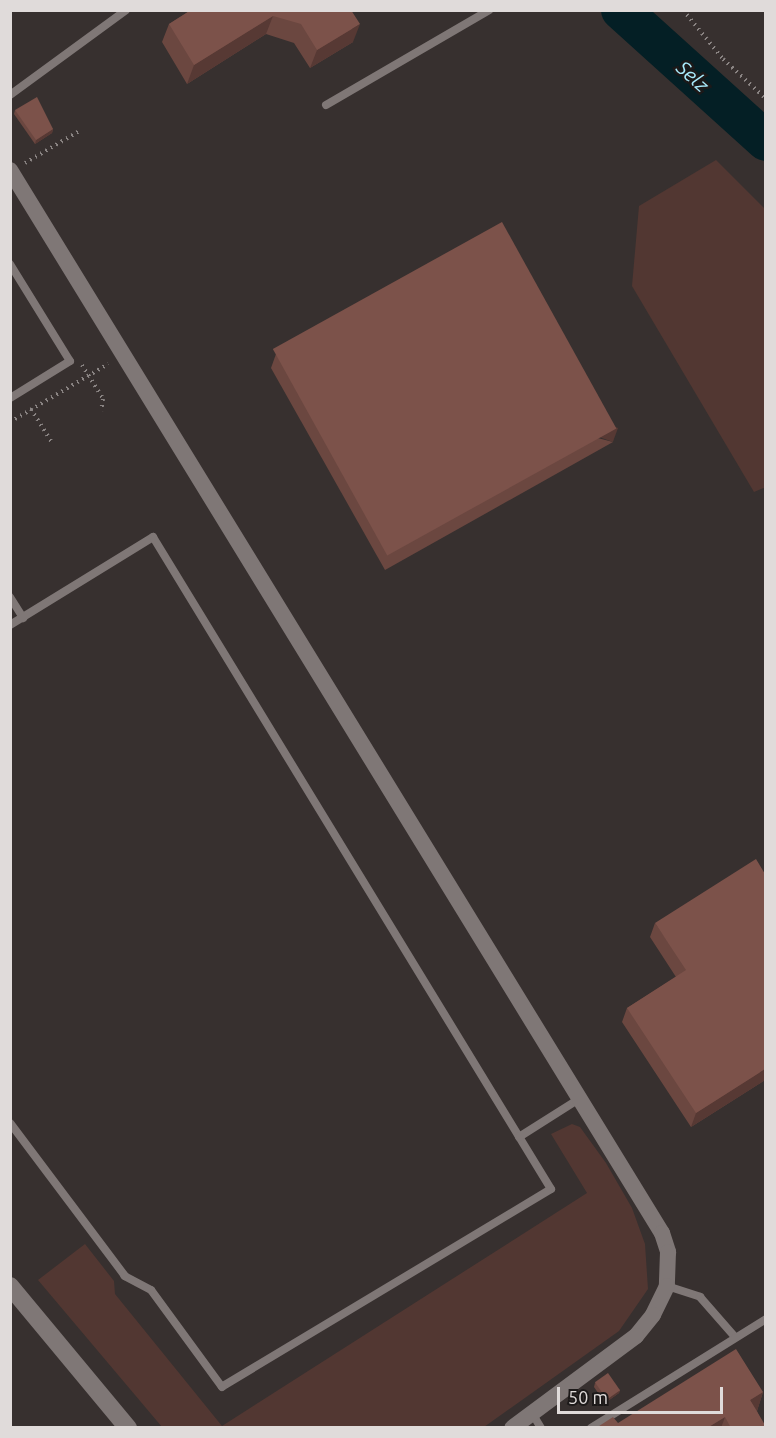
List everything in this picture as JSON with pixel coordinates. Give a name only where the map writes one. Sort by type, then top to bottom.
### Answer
[{"type":"main road","points":[[10,1286],[128,1428]]},
{"type":"street","points":[[10,170],[582,1097],[662,1233],[668,1252],[667,1286],[653,1316],[636,1336],[536,1420],[512,1428]]},
{"type":"lane","points":[[10,95],[126,10]]},
{"type":"lane","points":[[326,105],[489,10]]},
{"type":"lane","points":[[10,264],[70,361],[10,398]]},
{"type":"lane","points":[[10,625],[153,537],[551,1189],[222,1387],[151,1290],[125,1276],[10,1123]]},
{"type":"lane","points":[[10,597],[23,618]]},
{"type":"lane","points":[[519,1137],[582,1097]]},
{"type":"lane","points":[[667,1286],[700,1297],[735,1337]]},
{"type":"lane","points":[[591,1428],[765,1319]]},
{"type":"path","points":[[683,10],[723,59],[765,99]]},
{"type":"path","points":[[32,159],[81,130]]},
{"type":"path","points":[[10,422],[123,354]]},
{"type":"path","points":[[70,361],[82,364],[89,375],[103,399],[101,411]]},
{"type":"path","points":[[31,410],[51,441]]},
{"type":"shaded area","points":[[716,160],[765,209],[766,487],[754,492],[632,286],[639,206]]},
{"type":"shaded area","points":[[572,1124],[580,1127],[606,1163],[632,1208],[645,1244],[648,1289],[619,1331],[484,1427],[162,1427],[38,1280],[85,1244],[114,1281],[115,1294],[222,1426],[587,1193],[551,1134]]},
{"type":"building","points":[[191,10],[351,10],[360,24],[317,50],[301,24],[273,16],[194,65],[169,24]]},
{"type":"building","points":[[37,97],[53,129],[36,140],[15,110]]},
{"type":"building","points":[[502,222],[616,428],[387,555],[273,349]]},
{"type":"building","points":[[756,859],[765,874],[765,1069],[696,1113],[627,1008],[686,970],[655,923]]},
{"type":"building","points":[[736,1349],[763,1392],[750,1400],[765,1428],[731,1428],[725,1417],[707,1428],[596,1428],[613,1417],[618,1423]]},
{"type":"building","points":[[608,1373],[620,1390],[607,1399],[595,1382]]},
{"type":"waterway","name":"Selz","points":[[621,10],[766,141]]}]
